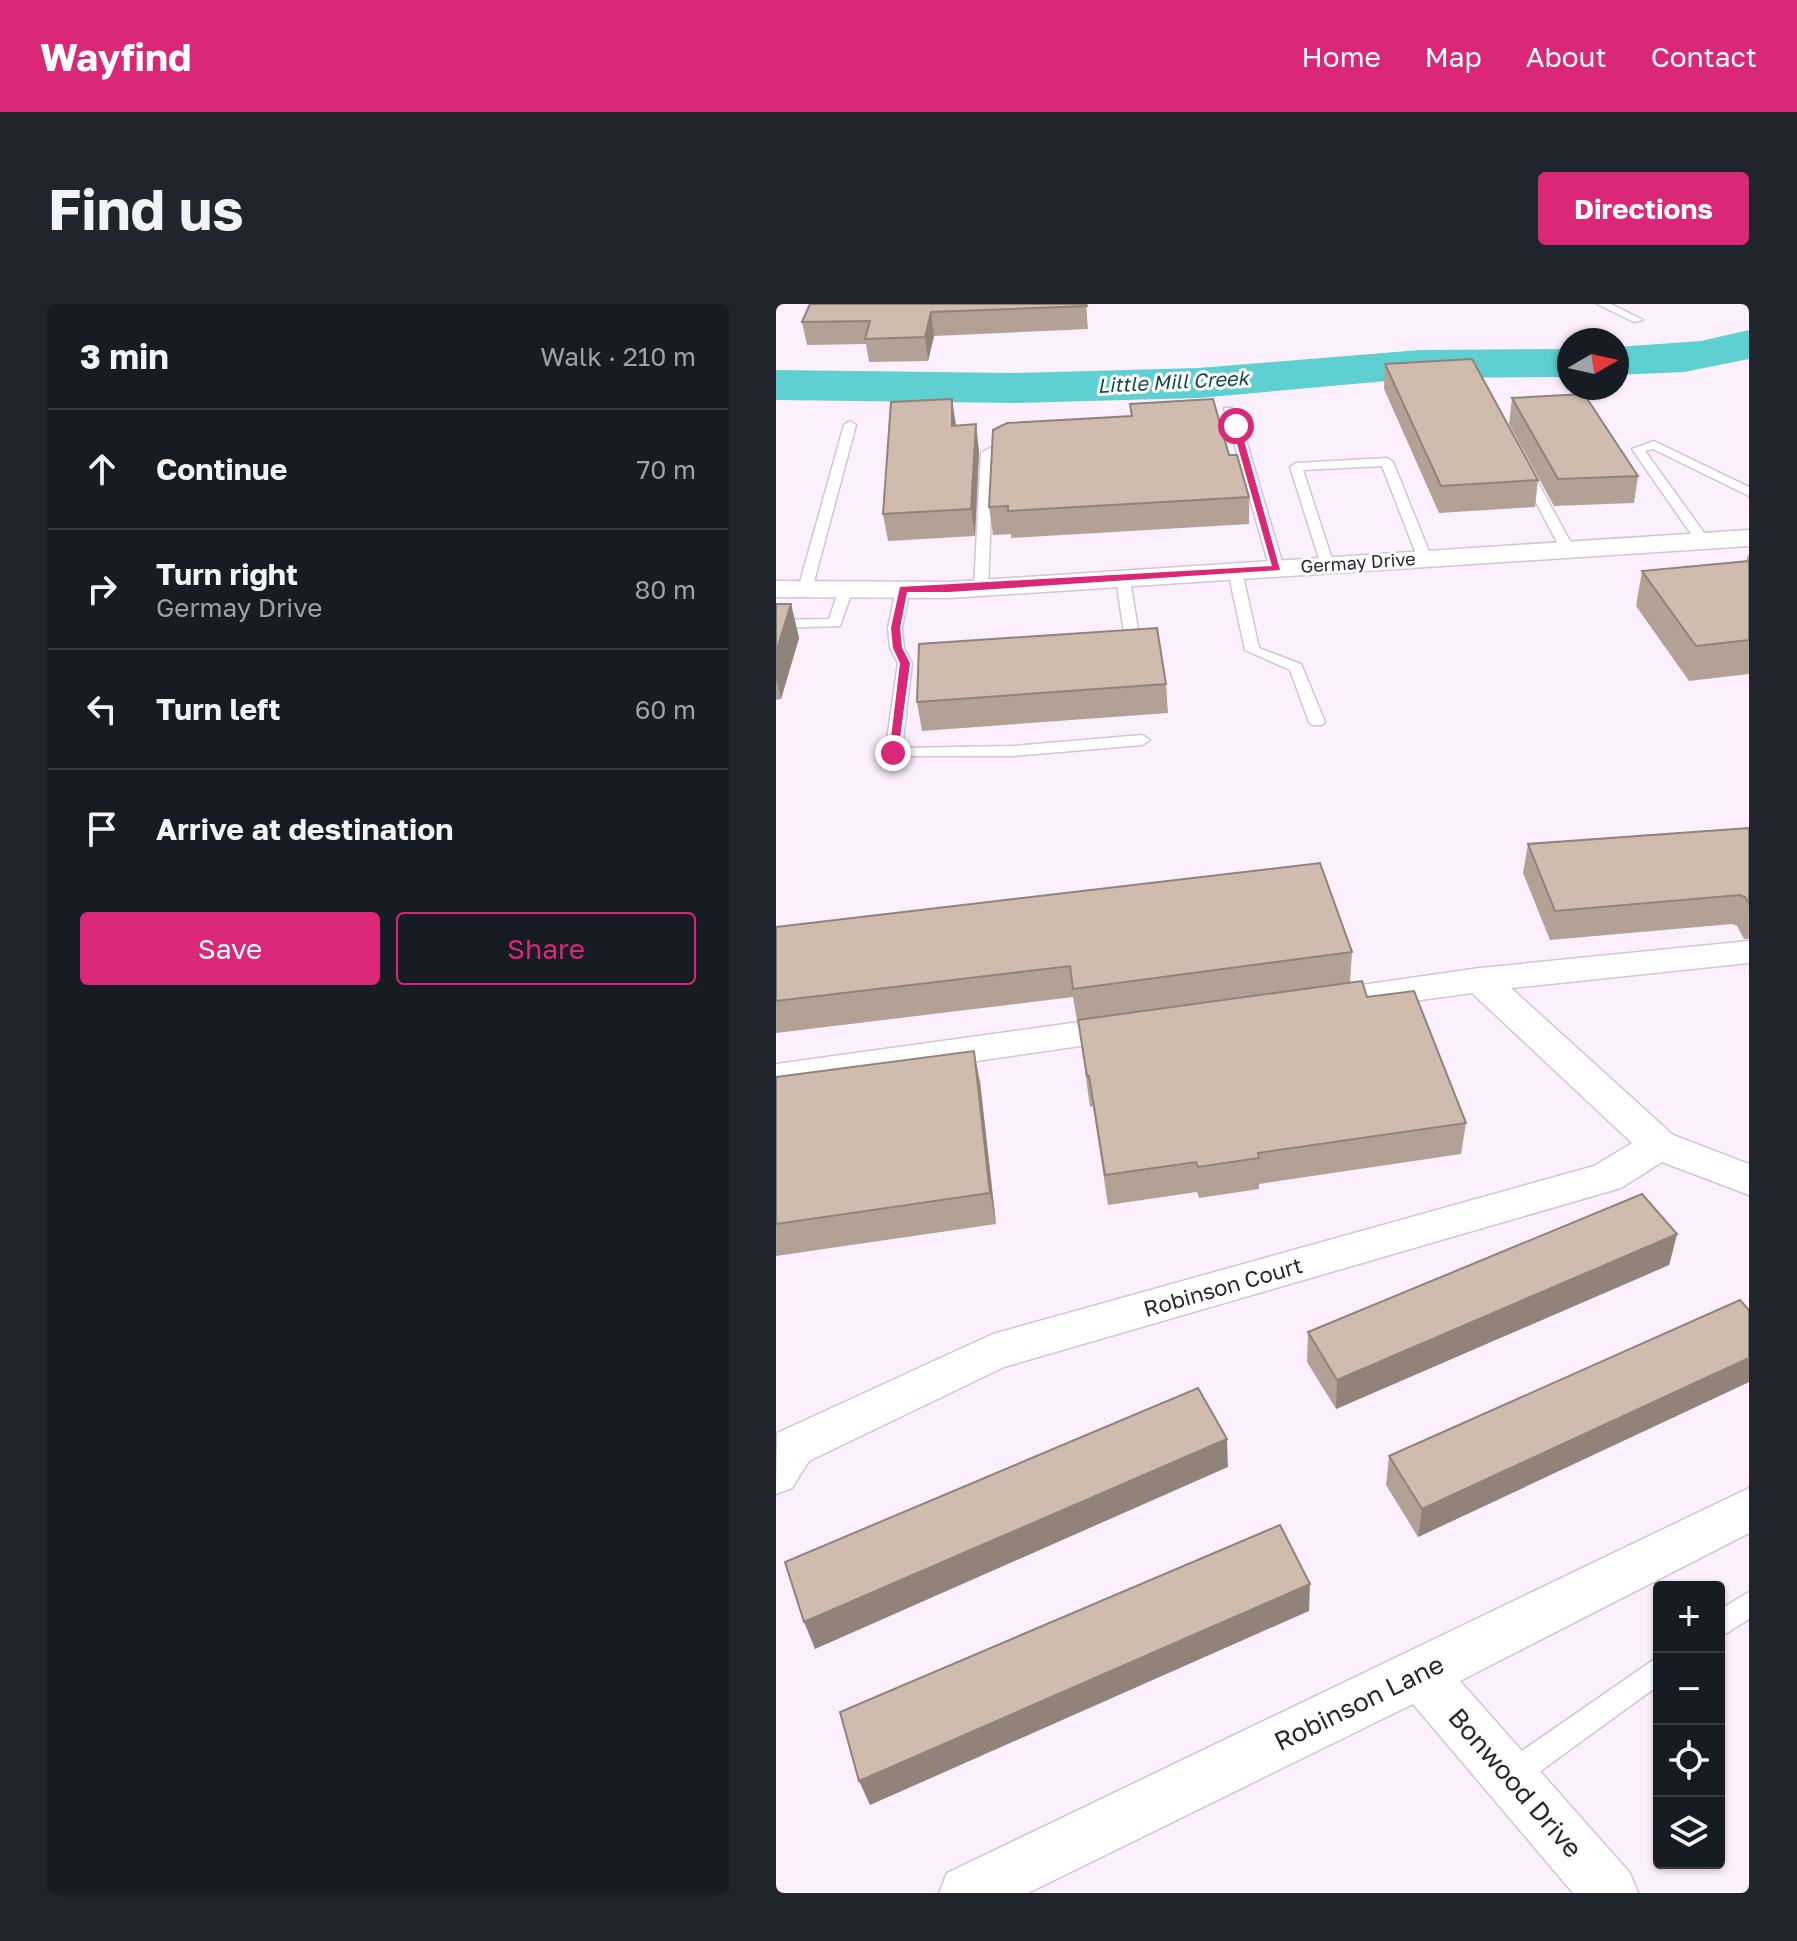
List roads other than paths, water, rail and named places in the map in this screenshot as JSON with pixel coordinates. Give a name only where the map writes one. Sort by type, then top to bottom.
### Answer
[{"type":"street","name":"Germay Drive","points":[[776,589],[981,588],[1749,538]]},
{"type":"street","points":[[1292,1006],[1480,980],[1749,952]]},
{"type":"street","points":[[1480,980],[1659,1145],[1749,1180]]},
{"type":"street","points":[[776,1077],[1167,1023]]},
{"type":"street","name":"Robinson Court","points":[[782,1453],[993,1352],[1607,1177],[1659,1145]]},
{"type":"street","name":"Robinson Lane","points":[[967,1893],[1421,1674],[1749,1509]]},
{"type":"street","name":"Bonwood Drive","points":[[1421,1674],[1610,1893]]},
{"type":"lane","points":[[1602,304],[1638,320]]},
{"type":"lane","points":[[1228,410],[1236,426],[1277,569]]},
{"type":"lane","points":[[805,589],[850,425]]},
{"type":"lane","points":[[981,588],[987,453],[1029,432]]},
{"type":"lane","points":[[1703,541],[1638,449],[1654,445],[1749,492]]},
{"type":"lane","points":[[1519,460],[1568,550]]},
{"type":"lane","points":[[1327,565],[1296,467],[1387,462],[1425,559]]},
{"type":"lane","points":[[1235,571],[1252,650],[1296,667],[1317,722]]},
{"type":"lane","points":[[1119,650],[1134,649],[1123,579]]},
{"type":"lane","points":[[776,624],[835,623],[846,589]]},
{"type":"lane","points":[[903,589],[895,628],[897,648],[913,662],[893,753],[1014,751],[1142,740]]},
{"type":"lane","points":[[1725,1621],[1749,1604]]},
{"type":"lane","points":[[1509,1776],[1653,1673]]},
{"type":"waterway","name":"Little Mill Creek","points":[[1629,361],[1701,356],[1749,344]]},
{"type":"waterway","name":"Little Mill Creek","points":[[776,385],[1014,388],[1199,383],[1420,364],[1557,363]]}]
